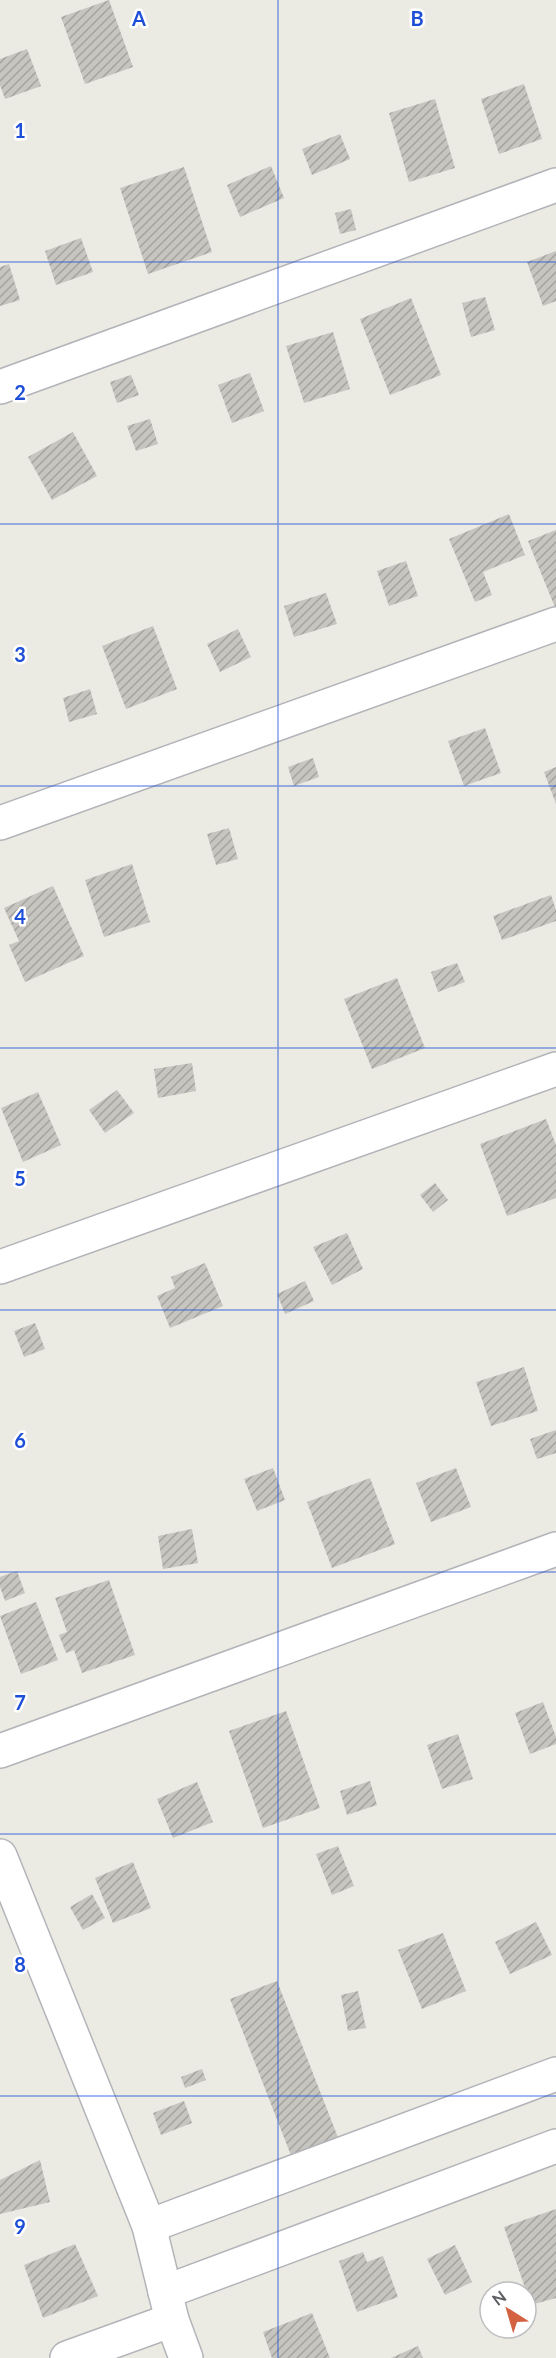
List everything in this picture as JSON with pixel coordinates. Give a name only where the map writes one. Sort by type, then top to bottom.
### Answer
[{"type":"street","points":[[0,387],[556,185]]},
{"type":"street","points":[[0,823],[556,624]]},
{"type":"street","points":[[0,1267],[556,1069]]},
{"type":"street","points":[[0,1751],[556,1549]]},
{"type":"street","points":[[0,1856],[10,1911],[149,2226],[169,2306],[186,2358]]},
{"type":"street","points":[[149,2226],[556,2074]]},
{"type":"street","points":[[67,2358],[169,2306],[556,2146]]},
{"type":"building","points":[[109,0],[133,67],[85,84],[61,17]]},
{"type":"building","points":[[27,49],[41,86],[5,99],[0,85],[0,59]]},
{"type":"building","points":[[524,84],[542,139],[499,154],[481,99]]},
{"type":"building","points":[[435,99],[455,168],[409,182],[389,113]]},
{"type":"building","points":[[340,134],[350,159],[312,175],[302,149]]},
{"type":"building","points":[[271,166],[284,198],[240,217],[227,185]]},
{"type":"building","points":[[184,167],[212,252],[148,274],[120,188]]},
{"type":"building","points":[[351,209],[356,230],[340,234],[335,213]]},
{"type":"building","points":[[81,238],[93,272],[56,285],[45,251]]},
{"type":"building","points":[[556,251],[556,301],[543,306],[527,262]]},
{"type":"building","points":[[9,264],[20,300],[0,306],[0,267]]},
{"type":"building","points":[[485,297],[495,330],[471,337],[462,303]]},
{"type":"building","points":[[411,298],[441,375],[390,395],[360,319]]},
{"type":"building","points":[[333,332],[350,389],[304,403],[286,346]]},
{"type":"building","points":[[250,373],[264,411],[232,423],[218,385]]},
{"type":"building","points":[[131,375],[139,395],[117,403],[110,382]]},
{"type":"building","points":[[150,419],[158,444],[136,451],[127,426]]},
{"type":"building","points":[[73,432],[97,476],[52,500],[28,457]]},
{"type":"building","points":[[509,514],[525,555],[483,572],[492,595],[475,602],[449,539]]},
{"type":"building","points":[[556,530],[556,610],[528,541]]},
{"type":"building","points":[[406,561],[418,596],[389,606],[377,571]]},
{"type":"building","points":[[326,593],[337,624],[294,637],[284,606]]},
{"type":"building","points":[[153,626],[177,689],[126,709],[102,646]]},
{"type":"building","points":[[238,629],[251,657],[220,672],[207,644]]},
{"type":"building","points":[[90,689],[97,714],[69,722],[63,698]]},
{"type":"building","points":[[485,728],[501,773],[464,786],[448,741]]},
{"type":"building","points":[[313,758],[319,777],[294,786],[288,767]]},
{"type":"building","points":[[556,767],[556,804],[544,772]]},
{"type":"building","points":[[229,828],[238,859],[216,865],[207,834]]},
{"type":"building","points":[[132,864],[150,922],[104,937],[85,880]]},
{"type":"building","points":[[53,886],[84,956],[25,982],[9,945],[19,941],[4,908]]},
{"type":"building","points":[[551,895],[556,910],[556,921],[502,940],[493,916]]},
{"type":"building","points":[[457,963],[465,982],[438,992],[431,972]]},
{"type":"building","points":[[397,978],[425,1048],[372,1069],[344,999]]},
{"type":"building","points":[[192,1063],[196,1091],[158,1098],[154,1069]]},
{"type":"building","points":[[117,1090],[134,1113],[105,1133],[89,1110]]},
{"type":"building","points":[[38,1092],[61,1145],[23,1162],[1,1108]]},
{"type":"building","points":[[546,1119],[556,1145],[556,1198],[507,1216],[480,1144]]},
{"type":"building","points":[[435,1183],[448,1200],[433,1212],[420,1195]]},
{"type":"building","points":[[347,1233],[363,1269],[332,1285],[313,1247]]},
{"type":"building","points":[[205,1263],[223,1306],[170,1328],[157,1296],[175,1288],[171,1277]]},
{"type":"building","points":[[305,1281],[314,1301],[285,1314],[277,1294]]},
{"type":"building","points":[[35,1323],[45,1349],[24,1357],[14,1331]]},
{"type":"building","points":[[524,1367],[538,1411],[491,1426],[476,1382]]},
{"type":"building","points":[[556,1430],[556,1453],[537,1459],[530,1439]]},
{"type":"building","points":[[273,1468],[285,1500],[257,1511],[244,1479]]},
{"type":"building","points":[[456,1468],[471,1507],[431,1522],[416,1483]]},
{"type":"building","points":[[370,1478],[395,1544],[332,1568],[307,1502]]},
{"type":"building","points":[[192,1529],[198,1563],[163,1569],[158,1536]]},
{"type":"building","points":[[17,1571],[25,1593],[5,1601],[0,1587],[0,1577]]},
{"type":"building","points":[[109,1580],[135,1655],[82,1673],[74,1650],[66,1653],[59,1635],[67,1632],[55,1598]]},
{"type":"building","points":[[36,1602],[58,1660],[21,1674],[0,1616]]},
{"type":"building","points":[[543,1702],[556,1737],[556,1744],[530,1754],[515,1713]]},
{"type":"building","points":[[286,1711],[320,1808],[263,1828],[229,1731]]},
{"type":"building","points":[[458,1734],[473,1779],[442,1789],[427,1745]]},
{"type":"building","points":[[370,1781],[377,1805],[347,1815],[340,1791]]},
{"type":"building","points":[[197,1782],[213,1822],[173,1838],[157,1799]]},
{"type":"building","points":[[338,1846],[354,1886],[332,1895],[316,1854]]},
{"type":"building","points":[[133,1862],[151,1908],[113,1923],[95,1878]]},
{"type":"building","points":[[92,1894],[105,1918],[83,1930],[70,1907]]},
{"type":"building","points":[[536,1922],[552,1955],[510,1974],[495,1942]]},
{"type":"building","points":[[443,1933],[466,1991],[422,2009],[398,1950]]},
{"type":"building","points":[[277,1981],[339,2140],[292,2158],[230,1999]]},
{"type":"building","points":[[358,1991],[366,2028],[348,2031],[341,1995]]},
{"type":"building","points":[[202,2069],[206,2080],[185,2088],[181,2077]]},
{"type":"building","points":[[184,2101],[192,2123],[161,2135],[153,2113]]},
{"type":"building","points":[[40,2160],[50,2202],[0,2214],[0,2180]]},
{"type":"building","points":[[556,2209],[556,2298],[538,2303],[538,2280],[522,2280],[504,2227]]},
{"type":"building","points":[[75,2244],[98,2296],[43,2318],[24,2265]]},
{"type":"building","points":[[455,2245],[472,2282],[445,2295],[427,2259]]},
{"type":"building","points":[[363,2252],[367,2262],[383,2256],[398,2297],[357,2312],[339,2261]]},
{"type":"building","points":[[312,2313],[330,2358],[272,2358],[263,2332]]},
{"type":"building","points":[[418,2346],[423,2358],[391,2358]]}]
